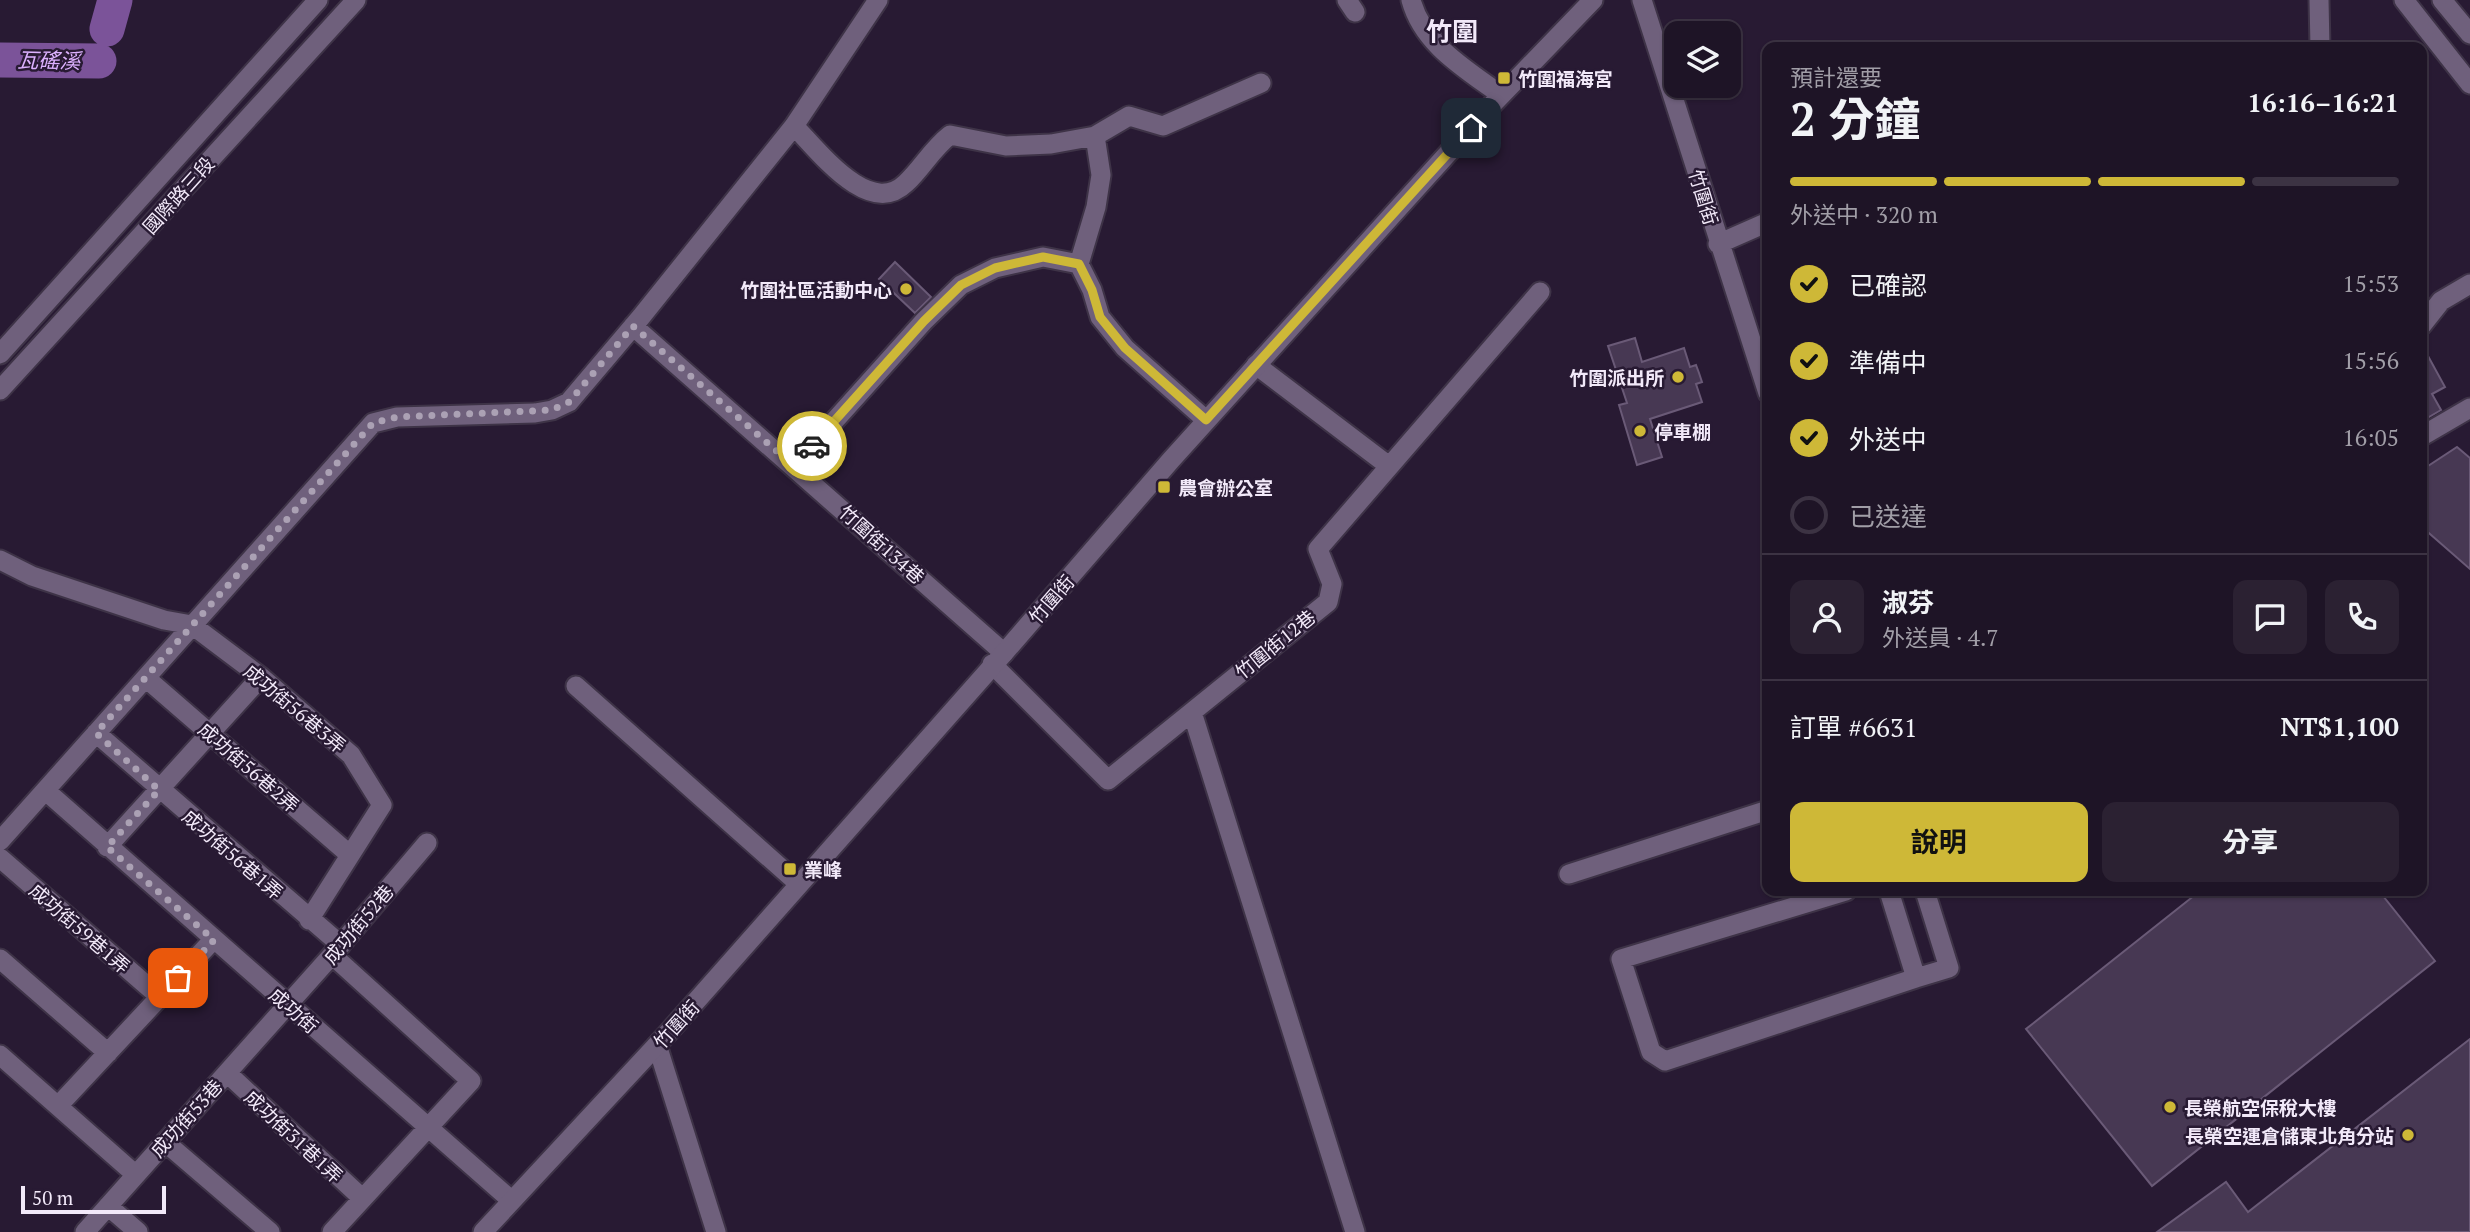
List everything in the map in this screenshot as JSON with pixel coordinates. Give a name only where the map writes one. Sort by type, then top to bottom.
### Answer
[{"type":"street","name":"國際路三段","points":[[0,355],[318,0]]},
{"type":"street","name":"國際路三段","points":[[0,390],[356,0]]},
{"type":"street","points":[[0,841],[373,423],[397,417],[552,410],[569,402],[794,126],[878,0]]},
{"type":"street","points":[[1411,0],[1431,40],[1501,96]]},
{"type":"street","name":"竹圍街","points":[[511,1200],[657,1045],[1206,420],[1501,96],[1593,0]]},
{"type":"street","name":"竹圍街","points":[[1642,0],[1762,375]]},
{"type":"street","points":[[2319,0],[2320,42]]},
{"type":"street","points":[[2404,0],[2470,84]]},
{"type":"street","points":[[2442,0],[2470,34]]},
{"type":"street","points":[[794,126],[847,179],[860,189],[881,195],[905,185],[938,144],[950,135],[1006,146],[1051,144],[1095,136],[1129,117],[1163,126],[1261,83]]},
{"type":"street","points":[[1095,136],[1101,175],[1096,207],[1079,264],[1092,290],[1100,317],[1125,348],[1206,420]]},
{"type":"street","points":[[1718,244],[1762,225]]},
{"type":"street","points":[[794,466],[924,321],[961,285],[995,268],[1043,257],[1079,264]]},
{"type":"street","points":[[2427,319],[2441,301],[2470,284]]},
{"type":"street","name":"竹圍街12巷","points":[[998,658],[1108,780],[1328,602],[1332,584],[1318,549],[1540,292]]},
{"type":"street","name":"竹圍街134巷","points":[[633,326],[794,466],[998,658]]},
{"type":"street","points":[[1256,365],[1389,466]]},
{"type":"street","points":[[2427,433],[2470,408]]},
{"type":"street","points":[[0,561],[45,580],[164,620],[192,625]]},
{"type":"street","name":"成功街56巷3弄","points":[[192,625],[261,677],[351,755],[382,805],[350,855]]},
{"type":"street","points":[[107,847],[261,677]]},
{"type":"street","name":"成功街56巷2弄","points":[[146,679],[350,855]]},
{"type":"street","points":[[576,686],[799,884]]},
{"type":"street","points":[[1192,712],[1355,1232]]},
{"type":"street","name":"成功街56巷1弄","points":[[96,733],[309,920],[336,950],[471,1081],[427,1127]]},
{"type":"street","name":"成功街","points":[[46,791],[511,1200]]},
{"type":"street","points":[[1569,874],[1762,812]]},
{"type":"street","name":"成功街52巷","points":[[288,1005],[427,843]]},
{"type":"street","points":[[309,920],[350,855]]},
{"type":"street","name":"成功街59巷1弄","points":[[0,858],[160,997]]},
{"type":"street","points":[[1829,896],[1621,959],[1651,1052],[1665,1060],[1949,968],[1927,896]]},
{"type":"street","points":[[1891,896],[1916,978]]},
{"type":"street","points":[[58,1106],[214,940]]},
{"type":"street","points":[[0,959],[107,1053]]},
{"type":"street","name":"成功街53巷","points":[[85,1232],[288,1005]]},
{"type":"street","points":[[657,1045],[716,1232]]},
{"type":"street","points":[[0,1055],[136,1175]]},
{"type":"street","name":"成功街31巷1弄","points":[[226,1073],[362,1198]]},
{"type":"street","points":[[332,1232],[427,1127]]},
{"type":"street","points":[[165,1142],[270,1232]]},
{"type":"street","points":[[483,1232],[511,1200]]},
{"type":"street","points":[[108,1206],[138,1232]]},
{"type":"building","name":"竹圍社區活動中心","points":[[895,262],[931,297],[915,313],[879,279]]},
{"type":"building","points":[[1635,338],[1642,362],[1684,348],[1690,367],[1696,365],[1702,382],[1696,384],[1702,402],[1650,419],[1662,457],[1637,465],[1619,405],[1627,403],[1608,346]]},
{"type":"building","points":[[2427,354],[2445,387],[2432,394],[2441,410],[2427,418]]},
{"type":"building","points":[[2457,447],[2470,458],[2470,569],[2427,531],[2427,467]]},
{"type":"building","name":"長榮航空保稅大樓","points":[[2194,896],[2383,896],[2435,961],[2152,1186],[2026,1029]]},
{"type":"building","name":"長榮空運倉儲東北角分站","points":[[2470,1039],[2470,1232],[2157,1232],[2226,1182],[2248,1212]]},
{"type":"waterway","name":"瓦磘溪","points":[[107,29],[115,0]]},
{"type":"waterway","name":"瓦磘溪","points":[[0,60],[99,61]]},
{"type":"way so far","points":[[178,978],[214,940],[107,847],[159,790],[96,733],[373,423],[397,417],[535,413],[552,410],[569,402],[633,326],[794,466],[812,446]]},
{"type":"place","name":"竹圍福海宮","points":[[1504,78]]},
{"type":"place","name":"竹圍社區活動中心","points":[[906,289]]},
{"type":"place","name":"竹圍派出所","points":[[1678,377]]},
{"type":"place","name":"停車棚","points":[[1640,431]]},
{"type":"place","name":"農會辦公室","points":[[1164,487]]},
{"type":"place","name":"業峰","points":[[790,869]]},
{"type":"place","name":"長榮航空保稅大樓","points":[[2170,1107]]},
{"type":"place","name":"長榮空運倉儲東北角分站","points":[[2408,1135]]},
{"type":"district","name":"竹圍","points":[[1452,31]]},
{"type":"route","points":[[812,446],[924,321],[961,285],[995,268],[1043,257],[1079,264],[1092,290],[1100,317],[1125,348],[1206,420],[1471,128]]}]
